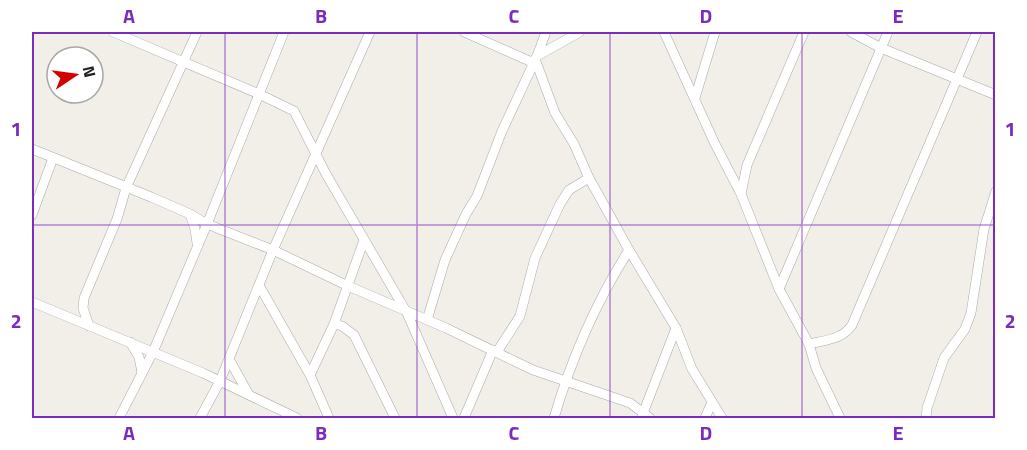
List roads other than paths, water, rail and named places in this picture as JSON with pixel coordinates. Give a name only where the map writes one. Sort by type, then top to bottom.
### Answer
[{"type":"street","points":[[113,32],[294,111],[326,174],[407,313],[453,418]]},
{"type":"street","points":[[89,326],[83,308],[84,298],[117,219],[126,188],[197,32]]},
{"type":"street","points":[[119,418],[153,352],[284,32]]},
{"type":"street","points":[[200,418],[220,381],[260,287],[273,250],[370,32]]},
{"type":"street","points":[[464,32],[535,59],[552,107],[574,144],[589,178],[629,250],[676,328],[692,369],[722,418]]},
{"type":"street","points":[[427,320],[445,260],[477,196],[502,131],[546,32]]},
{"type":"street","points":[[535,59],[579,32]]},
{"type":"street","points":[[664,32],[715,144],[741,194],[779,289],[809,344],[816,368],[840,418]]},
{"type":"street","points":[[695,98],[715,32]]},
{"type":"street","points":[[741,194],[747,165],[804,32]]},
{"type":"street","points":[[851,32],[881,48],[996,95]]},
{"type":"street","points":[[779,289],[888,32]]},
{"type":"street","points":[[809,344],[838,337],[846,333],[852,325],[977,32]]},
{"type":"street","points":[[267,74],[269,89],[275,101]]},
{"type":"street","points":[[32,149],[273,250],[533,370],[630,403],[644,417],[676,328]]},
{"type":"street","points":[[32,215],[53,158]]},
{"type":"street","points":[[464,418],[495,351],[520,316],[535,258],[560,204],[569,190],[589,178]]},
{"type":"street","points":[[926,418],[927,408],[944,358],[965,329],[971,313],[984,229],[996,191]]},
{"type":"street","points":[[190,214],[197,236],[197,246]]},
{"type":"street","points":[[310,375],[334,324],[364,240]]},
{"type":"street","points":[[554,418],[565,381],[606,289],[629,250]]},
{"type":"street","points":[[260,287],[310,375],[328,418]]},
{"type":"street","points":[[32,302],[220,381],[297,418]]},
{"type":"street","points":[[334,324],[342,326],[354,335],[395,418]]},
{"type":"street","points":[[130,342],[139,357],[142,373]]},
{"type":"street","points":[[229,359],[249,395]]},
{"type":"street","points":[[705,418],[712,402]]}]
